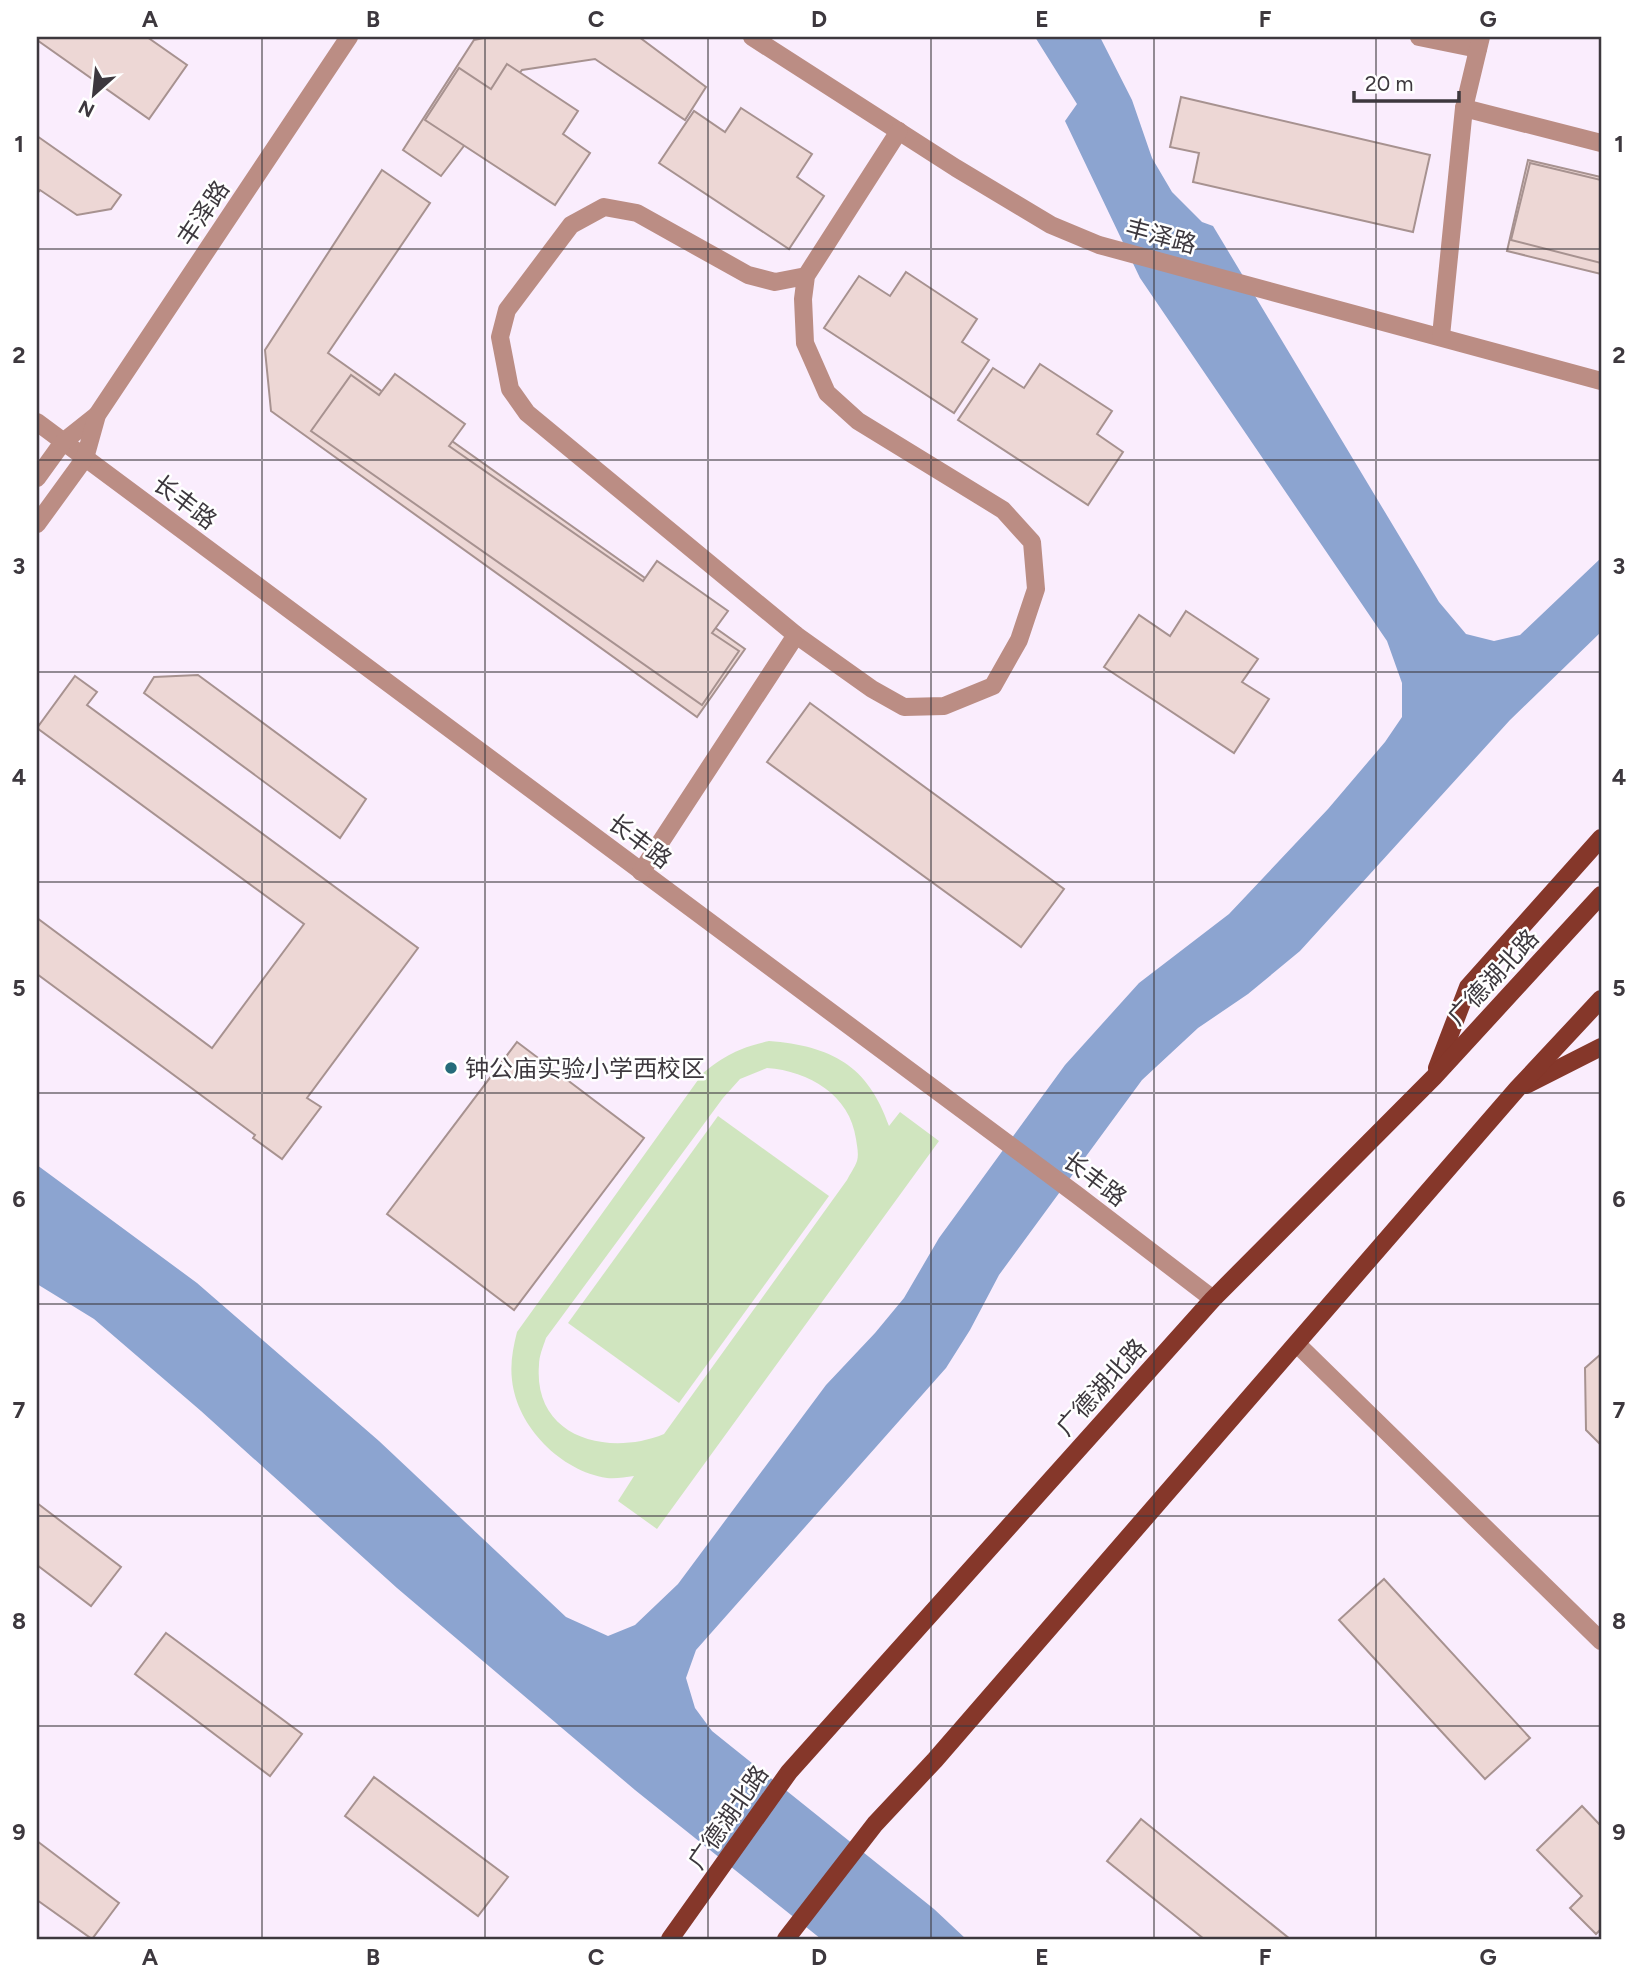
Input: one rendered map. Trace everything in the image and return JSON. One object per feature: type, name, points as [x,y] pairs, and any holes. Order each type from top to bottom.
[{"type":"main road","points":[[1434,1077],[1468,987],[1601,838]]},
{"type":"main road","name":"广德湖北路","points":[[670,1939],[789,1772],[1213,1299],[1434,1077],[1601,895]]},
{"type":"main road","points":[[787,1938],[875,1824],[953,1739],[1517,1090],[1601,999]]},
{"type":"main road","points":[[1517,1090],[1601,1047]]},
{"type":"street","name":"丰泽路","points":[[37,478],[63,442],[97,415],[349,37]]},
{"type":"street","name":"丰泽路","points":[[752,37],[1051,225],[1099,245],[1601,381]]},
{"type":"street","points":[[1419,37],[1480,43],[1464,108],[1441,336]]},
{"type":"street","points":[[1464,108],[1601,143]]},
{"type":"street","points":[[806,276],[775,282],[748,275],[637,213],[604,207],[571,225],[507,310],[500,337],[510,389],[527,413],[796,635],[872,689],[904,707],[944,706],[993,685],[1019,640],[1036,589],[1032,542],[1003,510],[858,421],[827,393],[805,343],[803,299],[806,276],[899,131]]},
{"type":"street","name":"丰泽路","points":[[37,524],[85,458],[97,415]]},
{"type":"street","name":"长丰路","points":[[37,422],[1213,1299]]},
{"type":"street","points":[[641,872],[796,635]]},
{"type":"street","points":[[1297,1345],[1601,1641]]},
{"type":"green space","points":[[769,1041],[829,1054],[858,1074],[870,1088],[889,1126],[900,1112],[939,1141],[657,1529],[618,1501],[634,1476],[607,1478],[590,1474],[558,1456],[532,1430],[522,1414],[512,1380],[514,1344],[517,1332],[703,1073],[734,1052]],"holes":[[[767,1068],[798,1074],[825,1088],[845,1110],[852,1123],[857,1147],[858,1158],[854,1168],[664,1434],[642,1441],[620,1443],[598,1442],[578,1436],[561,1425],[548,1410],[540,1390],[539,1362],[546,1338],[723,1098],[740,1079]]]},
{"type":"green space","points":[[718,1116],[829,1196],[679,1403],[568,1323]]},
{"type":"water","points":[[1035,37],[1100,37],[1132,100],[1152,158],[1172,192],[1202,222],[1213,226],[1439,602],[1466,634],[1494,641],[1520,635],[1601,558],[1601,632],[1510,720],[1300,951],[1248,994],[1198,1028],[1142,1080],[999,1275],[946,1368],[696,1650],[686,1678],[695,1708],[712,1731],[934,1909],[966,1939],[821,1939],[635,1790],[397,1588],[201,1411],[94,1319],[37,1284],[37,1165],[197,1283],[379,1441],[566,1617],[608,1636],[635,1625],[678,1584],[826,1385],[904,1298],[939,1238],[1065,1065],[1139,983],[1229,914],[1328,809],[1385,742],[1402,717],[1402,683],[1387,641],[1140,278],[1065,121],[1077,104]]},
{"type":"building","points":[[37,37],[147,37],[187,65],[149,119],[37,40]]},
{"type":"building","points":[[489,37],[639,37],[706,87],[685,120],[595,59],[522,70],[441,176],[403,150],[474,40]]},
{"type":"building","points":[[507,64],[578,111],[563,134],[590,153],[555,205],[425,120],[459,68],[491,89]]},
{"type":"building","points":[[1181,97],[1430,155],[1413,232],[1193,182],[1199,153],[1170,147]]},
{"type":"building","points":[[741,108],[812,154],[797,177],[824,196],[789,249],[659,163],[694,111],[725,132]]},
{"type":"building","points":[[37,136],[121,195],[111,209],[77,215],[40,190],[37,194]]},
{"type":"building","points":[[1528,160],[1601,177],[1601,274],[1507,251]]},
{"type":"building","points":[[1530,163],[1601,180],[1601,263],[1511,240]]},
{"type":"building","points":[[382,170],[430,203],[328,353],[745,649],[697,717],[271,411],[265,350]]},
{"type":"building","points":[[906,272],[977,319],[962,342],[989,360],[954,413],[824,328],[859,276],[890,296]]},
{"type":"building","points":[[1040,364],[1112,411],[1097,434],[1123,452],[1088,505],[958,420],[993,368],[1024,388]]},
{"type":"building","points":[[395,374],[465,424],[449,446],[643,581],[657,561],[728,611],[712,633],[739,651],[702,705],[311,431],[351,375],[379,395]]},
{"type":"building","points":[[1186,611],[1258,659],[1242,682],[1269,699],[1234,753],[1104,667],[1139,615],[1170,636]]},
{"type":"building","points":[[198,675],[366,799],[340,838],[144,693],[154,677]]},
{"type":"building","points":[[75,676],[97,692],[87,705],[418,948],[307,1098],[321,1107],[282,1159],[253,1138],[255,1135],[37,974],[37,918],[212,1048],[304,924],[37,728]]},
{"type":"building","points":[[810,703],[1064,889],[1021,947],[767,762]]},
{"type":"building","points":[[517,1042],[644,1138],[514,1310],[387,1214]]},
{"type":"building","points":[[1601,1354],[1601,1445],[1586,1430],[1585,1368]]},
{"type":"building","points":[[37,1503],[121,1567],[91,1606],[37,1565]]},
{"type":"building","points":[[1384,1579],[1530,1738],[1485,1779],[1339,1620]]},
{"type":"building","points":[[166,1633],[302,1734],[270,1776],[135,1674]]},
{"type":"building","points":[[374,1777],[508,1877],[478,1916],[345,1816]]},
{"type":"building","points":[[1582,1806],[1601,1826],[1601,1929],[1596,1934],[1570,1908],[1582,1896],[1537,1850]]},
{"type":"building","points":[[1141,1819],[1290,1939],[1204,1939],[1107,1861]]},
{"type":"building","points":[[37,1841],[119,1903],[92,1939],[37,1900]]},
{"type":"place","name":"钟公庙实验小学西校区","points":[[451,1068]]}]
